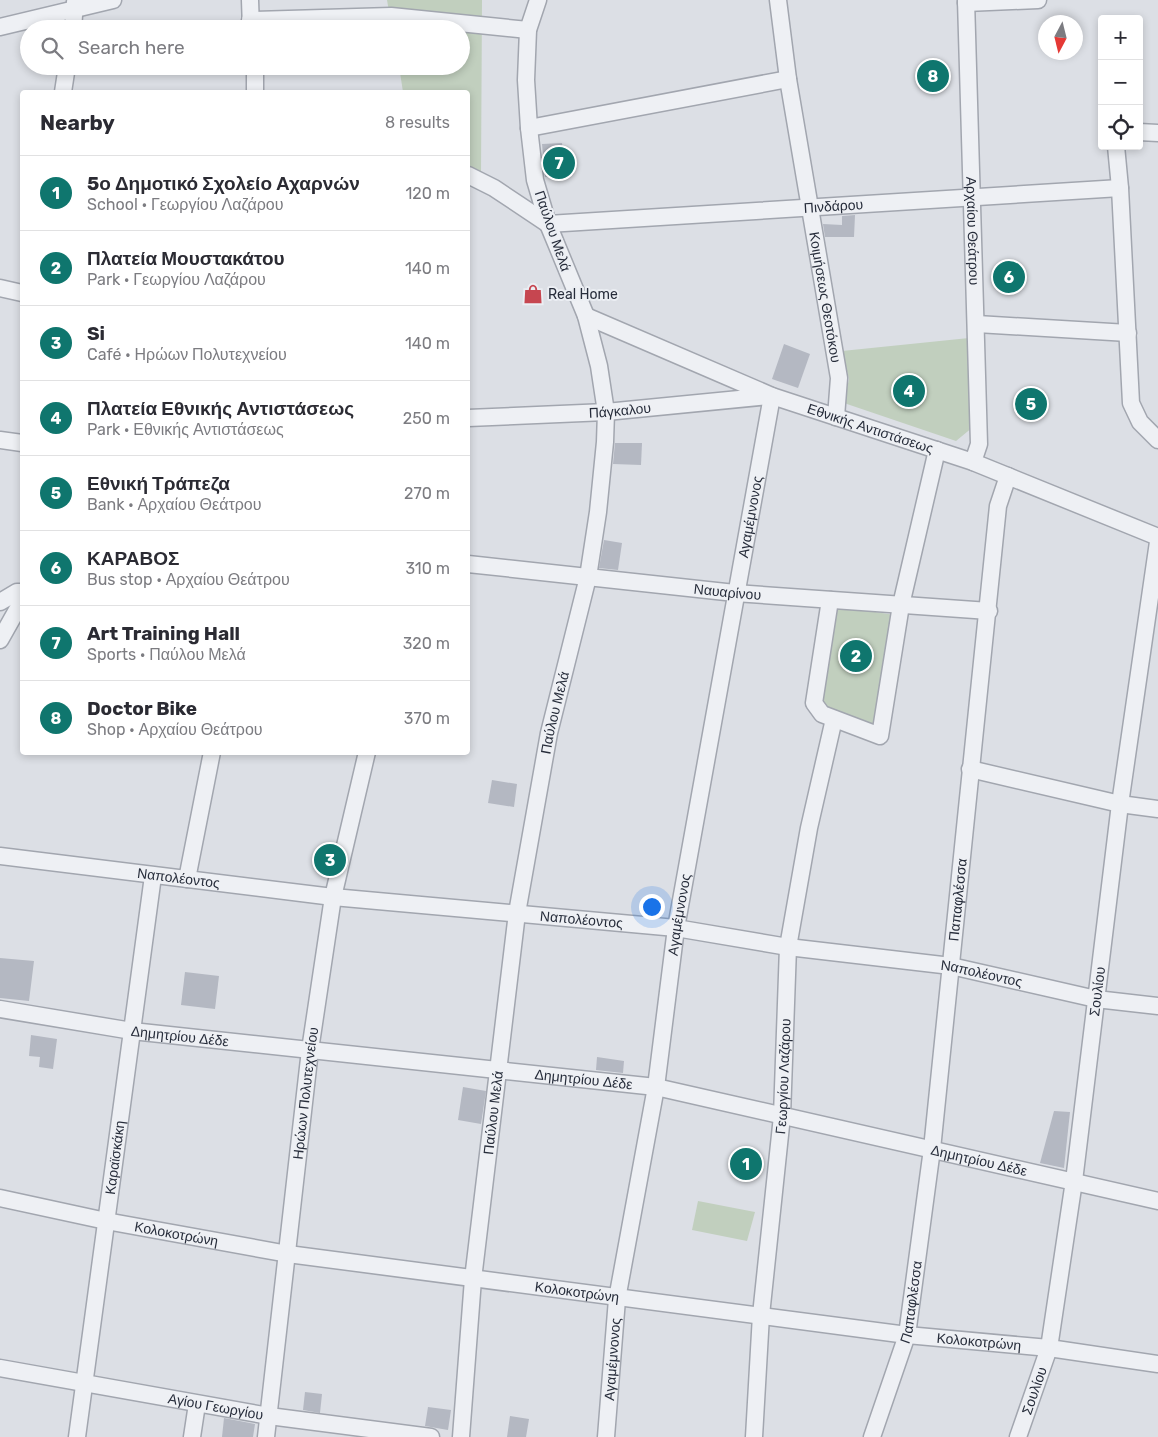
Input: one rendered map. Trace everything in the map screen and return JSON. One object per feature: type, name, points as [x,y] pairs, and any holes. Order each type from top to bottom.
[{"type":"street","points":[[21,20],[75,5],[113,0]]},
{"type":"street","points":[[250,0],[250,20]]},
{"type":"street","name":"Παύλου Μελά","points":[[461,1437],[473,1279],[500,1070],[517,913],[549,733],[588,578],[598,512],[606,412],[599,366],[586,316],[548,224],[536,180],[529,128],[526,80],[528,30],[538,0]]},
{"type":"street","name":"Κοιμήσεως Θεοτόκου","points":[[778,0],[788,79],[839,378],[836,417]]},
{"type":"street","points":[[966,2],[1038,0]]},
{"type":"street","name":"Αρχαίου Θεάτρου","points":[[966,2],[977,324],[979,444],[973,462]]},
{"type":"street","points":[[74,20],[75,5]]},
{"type":"street","points":[[321,20],[392,16],[431,20]]},
{"type":"street","points":[[0,26],[20,20]]},
{"type":"street","points":[[470,24],[528,30]]},
{"type":"street","points":[[63,90],[66,75]]},
{"type":"street","points":[[255,75],[255,90]]},
{"type":"street","points":[[529,128],[788,79]]},
{"type":"street","points":[[1143,132],[1158,133]]},
{"type":"street","points":[[1116,150],[1131,403],[1140,422],[1158,440]]},
{"type":"street","points":[[470,176],[494,188],[548,224]]},
{"type":"street","name":"Πινδάρου","points":[[548,224],[1120,188]]},
{"type":"street","points":[[0,288],[20,293]]},
{"type":"street","name":"Εθνικής Αντιστάσεως","points":[[586,316],[772,396],[973,462],[1158,537]]},
{"type":"street","points":[[977,324],[1128,333]]},
{"type":"street","name":"Πάγκαλου","points":[[470,418],[606,412],[772,396]]},
{"type":"street","name":"Αγαμέμνονος","points":[[606,1437],[617,1299],[656,1087],[676,928],[772,396]]},
{"type":"street","points":[[0,440],[20,443]]},
{"type":"street","points":[[830,600],[814,702],[822,714],[880,736],[901,605],[937,450]]},
{"type":"street","name":"Παπαφλέσσα","points":[[872,1437],[907,1335],[932,1149],[970,769],[989,611],[998,506],[1008,476]]},
{"type":"street","name":"Σουλίου","points":[[1018,1437],[1049,1348],[1074,1181],[1120,804],[1158,542]]},
{"type":"street","name":"Ναυαρίνου","points":[[470,564],[735,593],[989,611]]},
{"type":"street","points":[[0,602],[20,592]]},
{"type":"street","points":[[0,640],[16,624],[20,609]]},
{"type":"street","name":"Γεωργίου Λαζάρου","points":[[754,1437],[761,1315],[782,1116],[788,947],[810,828],[834,719]]},
{"type":"street","points":[[187,879],[211,755]]},
{"type":"street","name":"Ηρώων Πολυτεχνείου","points":[[266,1437],[310,1050],[333,897],[366,755]]},
{"type":"street","points":[[970,769],[1120,804],[1158,809]]},
{"type":"street","name":"Ναπολέοντος","points":[[0,856],[333,897],[676,928],[788,947],[951,966],[1096,998],[1158,1006]]},
{"type":"street","name":"Καραϊσκάκη","points":[[78,1437],[153,876]]},
{"type":"street","name":"Δημητρίου Δέδε","points":[[0,1009],[132,1031],[656,1087],[1158,1201]]},
{"type":"street","name":"Κολοκοτρώνη","points":[[0,1198],[106,1221],[288,1254],[617,1299],[761,1315],[907,1335],[1049,1348],[1158,1364]]},
{"type":"street","name":"Αγίου Γεωργίου","points":[[0,1368],[269,1416],[431,1437]]},
{"type":"street","points":[[192,1437],[197,1404]]},
{"type":"green space","points":[[387,0],[482,0],[481,176],[470,173],[470,90],[403,90],[400,75],[470,75],[470,20],[390,20]]},
{"type":"green space","points":[[969,338],[973,427],[956,441],[844,403],[849,379],[842,351]]},
{"type":"green space","points":[[835,606],[895,615],[875,728],[828,709],[817,697]]},
{"type":"green space","points":[[698,1201],[755,1212],[747,1241],[692,1230]]},
{"type":"building","points":[[562,143],[563,152],[572,151],[574,174],[545,177],[542,144]]},
{"type":"building","points":[[855,215],[854,237],[825,237],[823,224],[842,225],[842,216]]},
{"type":"building","points":[[784,344],[810,354],[798,388],[772,379]]},
{"type":"building","points":[[615,443],[642,443],[641,465],[613,464]]},
{"type":"building","points":[[604,540],[622,543],[618,570],[599,568]]},
{"type":"building","points":[[492,780],[517,784],[514,807],[488,803]]},
{"type":"building","points":[[0,958],[34,961],[29,1001],[0,998]]},
{"type":"building","points":[[185,972],[219,976],[215,1009],[181,1005]]},
{"type":"building","points":[[31,1035],[57,1039],[53,1069],[39,1067],[40,1057],[29,1056]]},
{"type":"building","points":[[597,1057],[624,1061],[623,1073],[596,1070]]},
{"type":"building","points":[[463,1087],[486,1091],[481,1124],[458,1120]]},
{"type":"building","points":[[1054,1111],[1070,1112],[1064,1168],[1040,1163]]},
{"type":"building","points":[[305,1392],[322,1394],[320,1413],[303,1410]]},
{"type":"building","points":[[428,1407],[451,1410],[448,1430],[425,1426]]},
{"type":"building","points":[[510,1416],[529,1419],[526,1437],[507,1437]]},
{"type":"building","points":[[224,1418],[255,1424],[253,1437],[222,1437]]},
{"type":"place","name":"Doctor Bike","points":[[933,76]]},
{"type":"place","name":"Art Training Hall","points":[[559,163]]},
{"type":"place","name":"ΚΑΡΑΒΟΣ","points":[[1009,277]]},
{"type":"place","name":"Real Home","points":[[533,294]]},
{"type":"place","name":"Πλατεία Εθνικής Αντιστάσεως","points":[[909,391]]},
{"type":"place","name":"Εθνική Τράπεζα","points":[[1031,404]]},
{"type":"place","name":"Πλατεία Μουστακάτου","points":[[856,656]]},
{"type":"place","name":"Si","points":[[330,860]]},
{"type":"place","name":"5ο Δημοτικό Σχολείο Αχαρνών","points":[[746,1164]]}]
